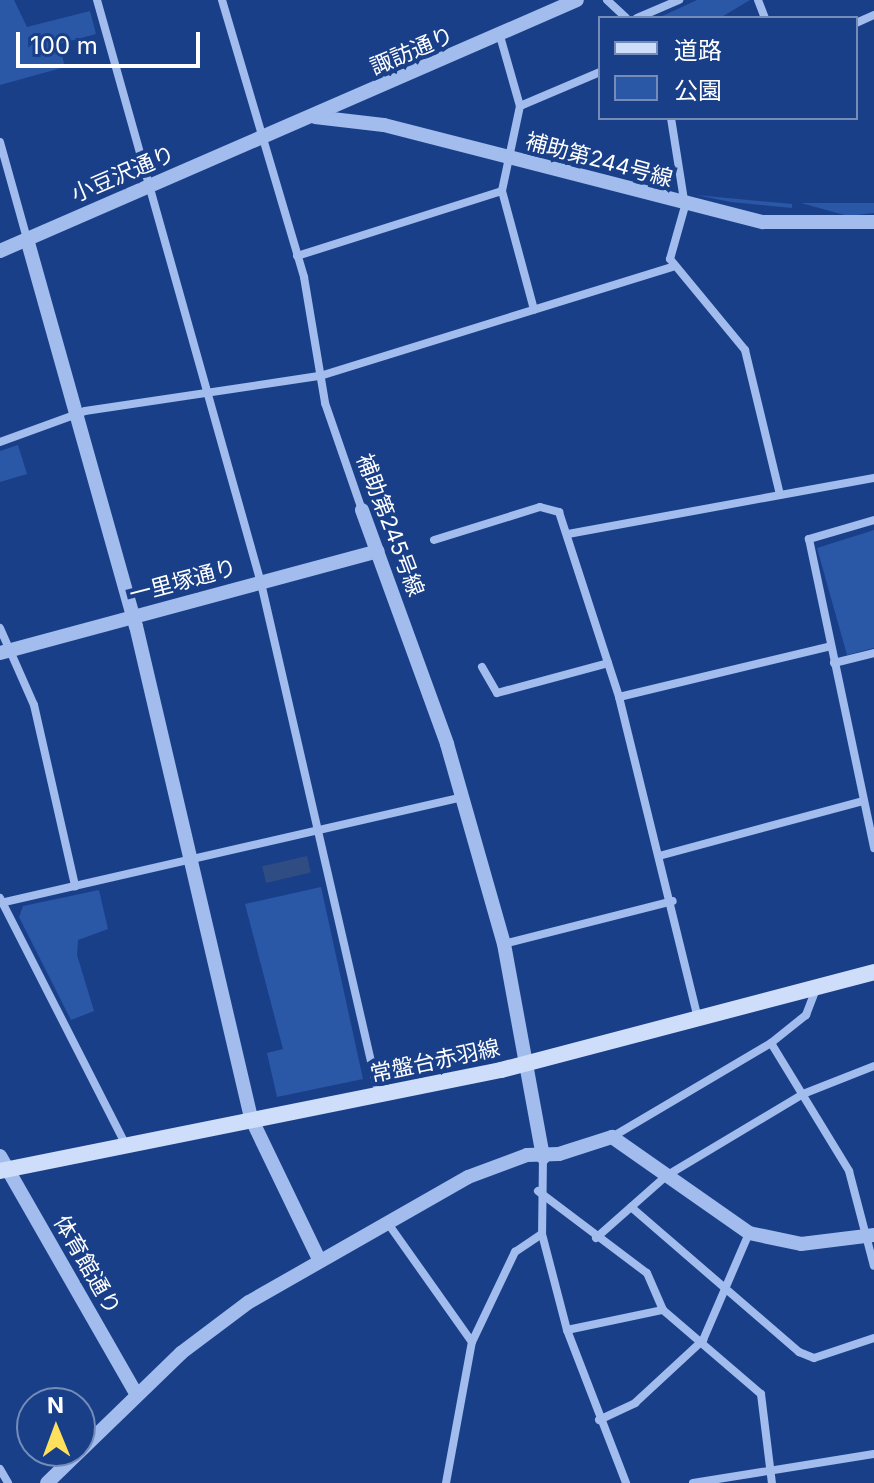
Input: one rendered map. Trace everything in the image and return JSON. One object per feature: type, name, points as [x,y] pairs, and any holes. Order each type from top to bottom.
[{"type":"main road","name":"常盤台赤羽線","points":[[2,1165],[379,1097],[525,1063],[697,1014],[874,972]]},
{"type":"street","points":[[97,0],[261,583],[379,1097]]},
{"type":"street","name":"補助第245号線","points":[[222,0],[297,256],[320,376],[362,510],[447,744],[458,798],[504,944],[543,1157]]},
{"type":"street","points":[[607,0],[624,16]]},
{"type":"street","points":[[642,16],[679,0]]},
{"type":"street","name":"諏訪通り","points":[[263,138],[500,36],[571,2]]},
{"type":"street","points":[[500,36],[520,106],[502,191],[534,310]]},
{"type":"street","points":[[520,106],[598,73]]},
{"type":"street","name":"補助第244号線","points":[[315,117],[384,125],[685,206],[763,222],[874,222]]},
{"type":"street","points":[[671,120],[685,206],[673,267]]},
{"type":"street","name":"小豆沢通り","points":[[0,251],[263,138]]},
{"type":"street","points":[[1,139],[134,617],[251,1118],[319,1259]]},
{"type":"street","points":[[297,256],[502,191]]},
{"type":"street","points":[[0,442],[76,413],[320,376],[673,267]]},
{"type":"street","points":[[673,267],[745,350],[780,495]]},
{"type":"street","points":[[568,534],[874,478]]},
{"type":"street","points":[[434,540],[540,507],[559,512],[619,697],[673,901],[697,1014]]},
{"type":"street","points":[[874,520],[809,539],[874,848]]},
{"type":"street","name":"一里塚通り","points":[[5,651],[377,551]]},
{"type":"street","points":[[0,628],[5,651],[34,705],[75,886]]},
{"type":"street","points":[[619,697],[831,646]]},
{"type":"street","points":[[834,663],[874,653]]},
{"type":"street","points":[[482,667],[497,693],[608,663]]},
{"type":"street","points":[[125,1143],[1,901],[458,798]]},
{"type":"street","points":[[659,856],[863,801]]},
{"type":"street","points":[[504,944],[673,901]]},
{"type":"street","points":[[47,1483],[137,1395],[213,1327],[319,1259],[468,1177],[612,1137],[771,1043],[806,1015],[817,986]]},
{"type":"street","points":[[771,1043],[849,1171],[869,1236],[874,1266]]},
{"type":"street","points":[[596,1238],[666,1176],[803,1094],[874,1066]]},
{"type":"street","points":[[612,1137],[749,1233],[801,1244],[869,1236]]},
{"type":"street","points":[[543,1157],[538,1191],[542,1234],[567,1330],[599,1420],[626,1483]]},
{"type":"street","name":"体育館通り","points":[[2,1165],[137,1395]]},
{"type":"street","points":[[538,1191],[596,1238],[647,1273],[663,1310],[703,1340],[761,1394],[772,1483]]},
{"type":"street","points":[[631,1207],[725,1288],[814,1358],[874,1338]]},
{"type":"street","points":[[387,1221],[472,1342]]},
{"type":"street","points":[[599,1420],[635,1403],[703,1340],[749,1233]]},
{"type":"street","points":[[446,1483],[472,1342],[515,1252],[542,1234]]},
{"type":"street","points":[[567,1330],[663,1310]]},
{"type":"street","points":[[693,1483],[874,1454]]},
{"type":"street","points":[[0,1469],[8,1483]]},
{"type":"green space","points":[[0,0],[14,0],[27,27],[90,11],[96,34],[59,44],[65,67],[0,85]]},
{"type":"green space","points":[[697,0],[750,0],[723,16],[662,16]]},
{"type":"green space","points":[[696,195],[792,204],[792,208],[731,202]]},
{"type":"green space","points":[[801,203],[874,203],[874,213],[848,216]]},
{"type":"green space","points":[[18,445],[27,474],[0,482],[0,451]]},
{"type":"green space","points":[[874,530],[874,648],[847,655],[817,548]]},
{"type":"green space","points":[[321,887],[363,1079],[277,1097],[267,1053],[283,1049],[245,904]]},
{"type":"green space","points":[[99,890],[108,929],[78,940],[77,955],[94,1011],[71,1020],[19,917],[23,906]]},
{"type":"shaded area","points":[[307,856],[311,873],[266,883],[262,866]]}]
